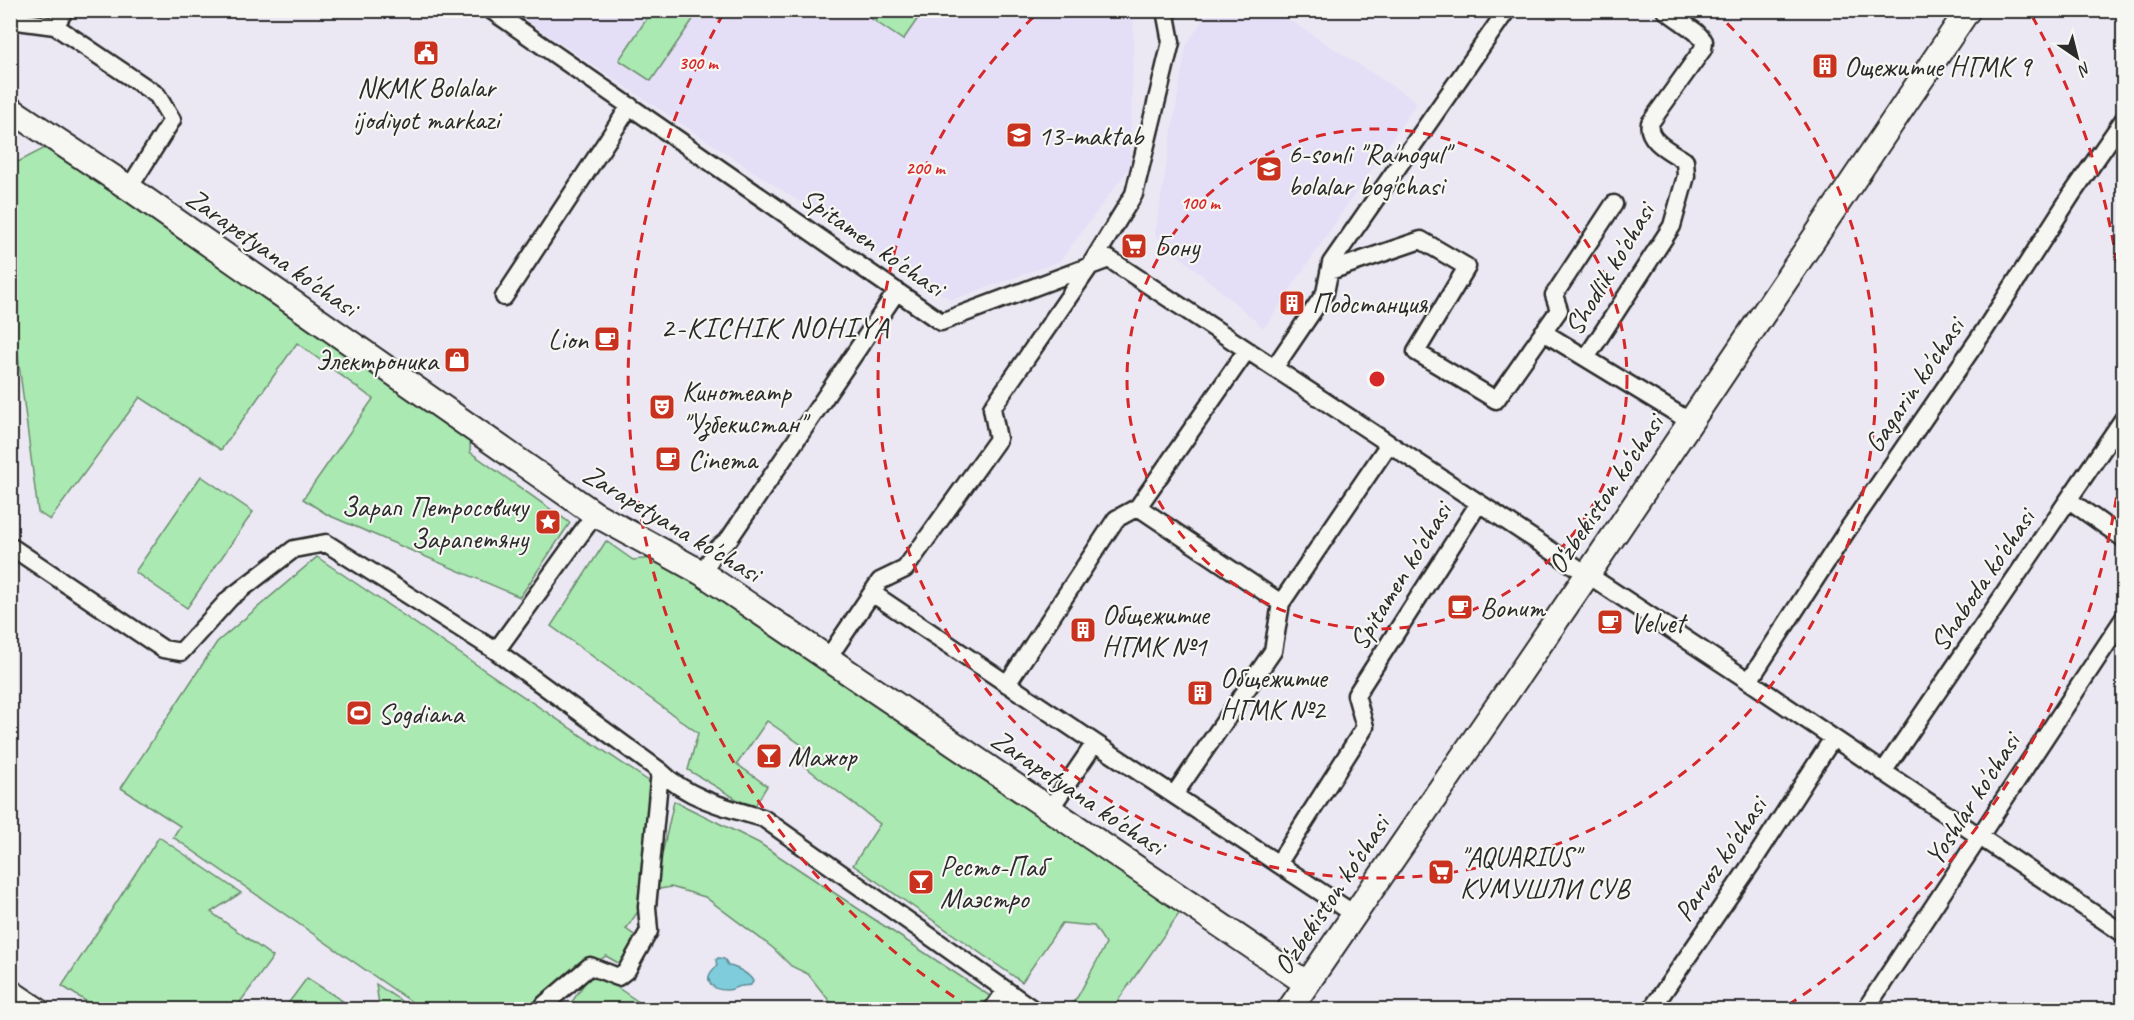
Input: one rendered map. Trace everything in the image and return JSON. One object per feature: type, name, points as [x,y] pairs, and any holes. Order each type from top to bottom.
[{"type":"street","points":[[55,26],[65,10]]},
{"type":"street","name":"Spitamen ko'chasi","points":[[491,10],[941,322],[1109,259],[1749,681],[2124,934]]},
{"type":"street","points":[[828,658],[880,581],[905,569],[998,439],[992,408],[1090,266],[1134,194],[1171,42],[1165,10]]},
{"type":"street","points":[[1274,368],[1324,293],[1331,263],[1507,10]]},
{"type":"street","name":"Shodlik ko'chasi","points":[[1586,358],[1672,226],[1686,176],[1685,161],[1652,138],[1648,130],[1650,123],[1703,49],[1704,41],[1696,32],[1665,10]]},
{"type":"street","name":"O‘zbekiston ko‘chasi","points":[[1289,1010],[1588,574],[1968,10]]},
{"type":"street","points":[[10,20],[55,26],[157,95],[172,120],[129,188]]},
{"type":"street","points":[[504,297],[630,106]]},
{"type":"street","name":"Zarapetyana ko'chasi","points":[[10,109],[129,188],[595,514],[702,573],[1306,983]]},
{"type":"street","name":"Gagarin ko'chasi","points":[[1749,681],[1846,532],[1984,331],[2072,194],[2124,119]]},
{"type":"street","points":[[1330,271],[1421,240],[1467,267],[1416,352],[1496,400],[1558,310],[1554,295],[1614,204]]},
{"type":"street","points":[[702,573],[717,549],[729,539],[897,291]]},
{"type":"street","points":[[1543,332],[1691,422]]},
{"type":"street","points":[[1007,684],[1116,519],[1138,507],[1247,350]]},
{"type":"street","name":"Shaboda ko'chasi","points":[[1884,772],[2124,418]]},
{"type":"street","points":[[1174,795],[1273,651],[1281,603],[1389,444]]},
{"type":"street","points":[[2069,500],[2124,539]]},
{"type":"street","name":"Spitamen ko'chasi","points":[[1278,864],[1365,727],[1356,695],[1479,503]]},
{"type":"street","points":[[1138,507],[1281,603]]},
{"type":"street","points":[[496,651],[595,514]]},
{"type":"street","points":[[10,546],[163,649],[181,652],[230,598],[294,549],[326,543],[496,651],[660,771],[671,783],[716,804],[764,818],[1034,1010]]},
{"type":"street","points":[[872,593],[1354,914]]},
{"type":"street","name":"Yoshlar ko'chasi","points":[[1865,1010],[2124,618]]},
{"type":"street","name":"Parvoz ko'chasi","points":[[1651,1010],[1752,863],[1833,738]]},
{"type":"street","points":[[1050,809],[1095,743]]},
{"type":"street","points":[[541,1010],[590,966],[618,977],[627,970],[649,931],[647,907],[660,771]]},
{"type":"street","points":[[992,1010],[1006,990]]},
{"type":"street","points":[[10,992],[37,1010]]},
{"type":"shaded area","name":"6-sonli \"Ra'nogul\" bolalar bog'chasi","points":[[1209,10],[1275,11],[1417,102],[1264,328],[1155,235],[1186,46]]},
{"type":"shaded area","points":[[512,11],[1129,11],[1134,14],[1130,167],[1060,261],[951,300]]},
{"type":"green space","points":[[652,11],[689,11],[696,15],[651,81],[619,60]]},
{"type":"green space","points":[[860,11],[923,11],[903,40]]},
{"type":"green space","points":[[49,146],[471,429],[470,452],[570,523],[520,597],[328,515],[303,499],[373,399],[297,343],[221,450],[140,397],[50,520],[38,512],[11,302],[10,166]]},
{"type":"green space","points":[[201,476],[253,512],[187,608],[135,572]]},
{"type":"green space","points":[[606,541],[633,560],[663,557],[1181,911],[1112,1009],[1068,1009],[1078,996],[1106,944],[1094,926],[1062,923],[1022,982],[853,865],[880,824],[803,765],[809,750],[767,721],[737,764],[767,786],[753,809],[688,770],[698,733],[551,626]]},
{"type":"green space","name":"Sogdiana","points":[[317,557],[653,784],[639,910],[626,929],[637,937],[620,964],[606,956],[530,1009],[422,1009],[173,837],[180,826],[121,788],[217,642]]},
{"type":"green space","points":[[674,801],[759,843],[990,996],[980,1009],[839,1009],[831,1003],[808,974],[791,966],[773,948],[705,897],[671,887],[654,890]]},
{"type":"green space","points":[[159,837],[241,893],[211,912],[273,957],[235,1009],[98,1009],[62,986]]},
{"type":"green space","points":[[593,971],[649,1009],[574,1010],[569,1006]]},
{"type":"green space","points":[[307,978],[355,1009],[284,1009]]},
{"type":"green space","points":[[376,984],[413,1009],[374,1009],[379,1005]]},
{"type":"water","points":[[718,958],[724,959],[728,966],[739,969],[749,976],[753,981],[751,985],[727,990],[712,986],[709,979],[712,970],[717,966]]},
{"type":"place","name":"NKMK Bolalar ijodiyot markazi","points":[[426,53]]},
{"type":"place","name":"Ощежитие НГМК 9","points":[[1825,66]]},
{"type":"place","name":"13-maktab","points":[[1019,135]]},
{"type":"place","name":"6-sonli \"Ra'nogul\" bolalar bog'chasi","points":[[1269,169]]},
{"type":"place","name":"Бону","points":[[1134,246]]},
{"type":"place","name":"Подстанция","points":[[1292,303]]},
{"type":"place","name":"Lion","points":[[607,339]]},
{"type":"place","name":"Электроника","points":[[457,360]]},
{"type":"place","name":"Кинотеатр \"Узбекистан\"","points":[[662,407]]},
{"type":"place","name":"Cinema","points":[[668,459]]},
{"type":"place","name":"Зарап Петросовичу Зарапетяну","points":[[548,522]]},
{"type":"place","name":"Bonum","points":[[1460,607]]},
{"type":"place","name":"Velvet","points":[[1610,622]]},
{"type":"place","name":"Общежитие НГМК №1","points":[[1083,630]]},
{"type":"place","name":"Общежитие НГМК №2","points":[[1200,693]]},
{"type":"place","name":"Sogdiana","points":[[359,713]]},
{"type":"place","name":"Мажор","points":[[769,756]]},
{"type":"place","name":"\"AQUARIUS\" КУМУШЛИ СУВ","points":[[1441,872]]},
{"type":"place","name":"Ресто-Паб Маэстро","points":[[921,882]]},
{"type":"district","name":"2-KICHIK NOHIYA","points":[[775,327]]}]
